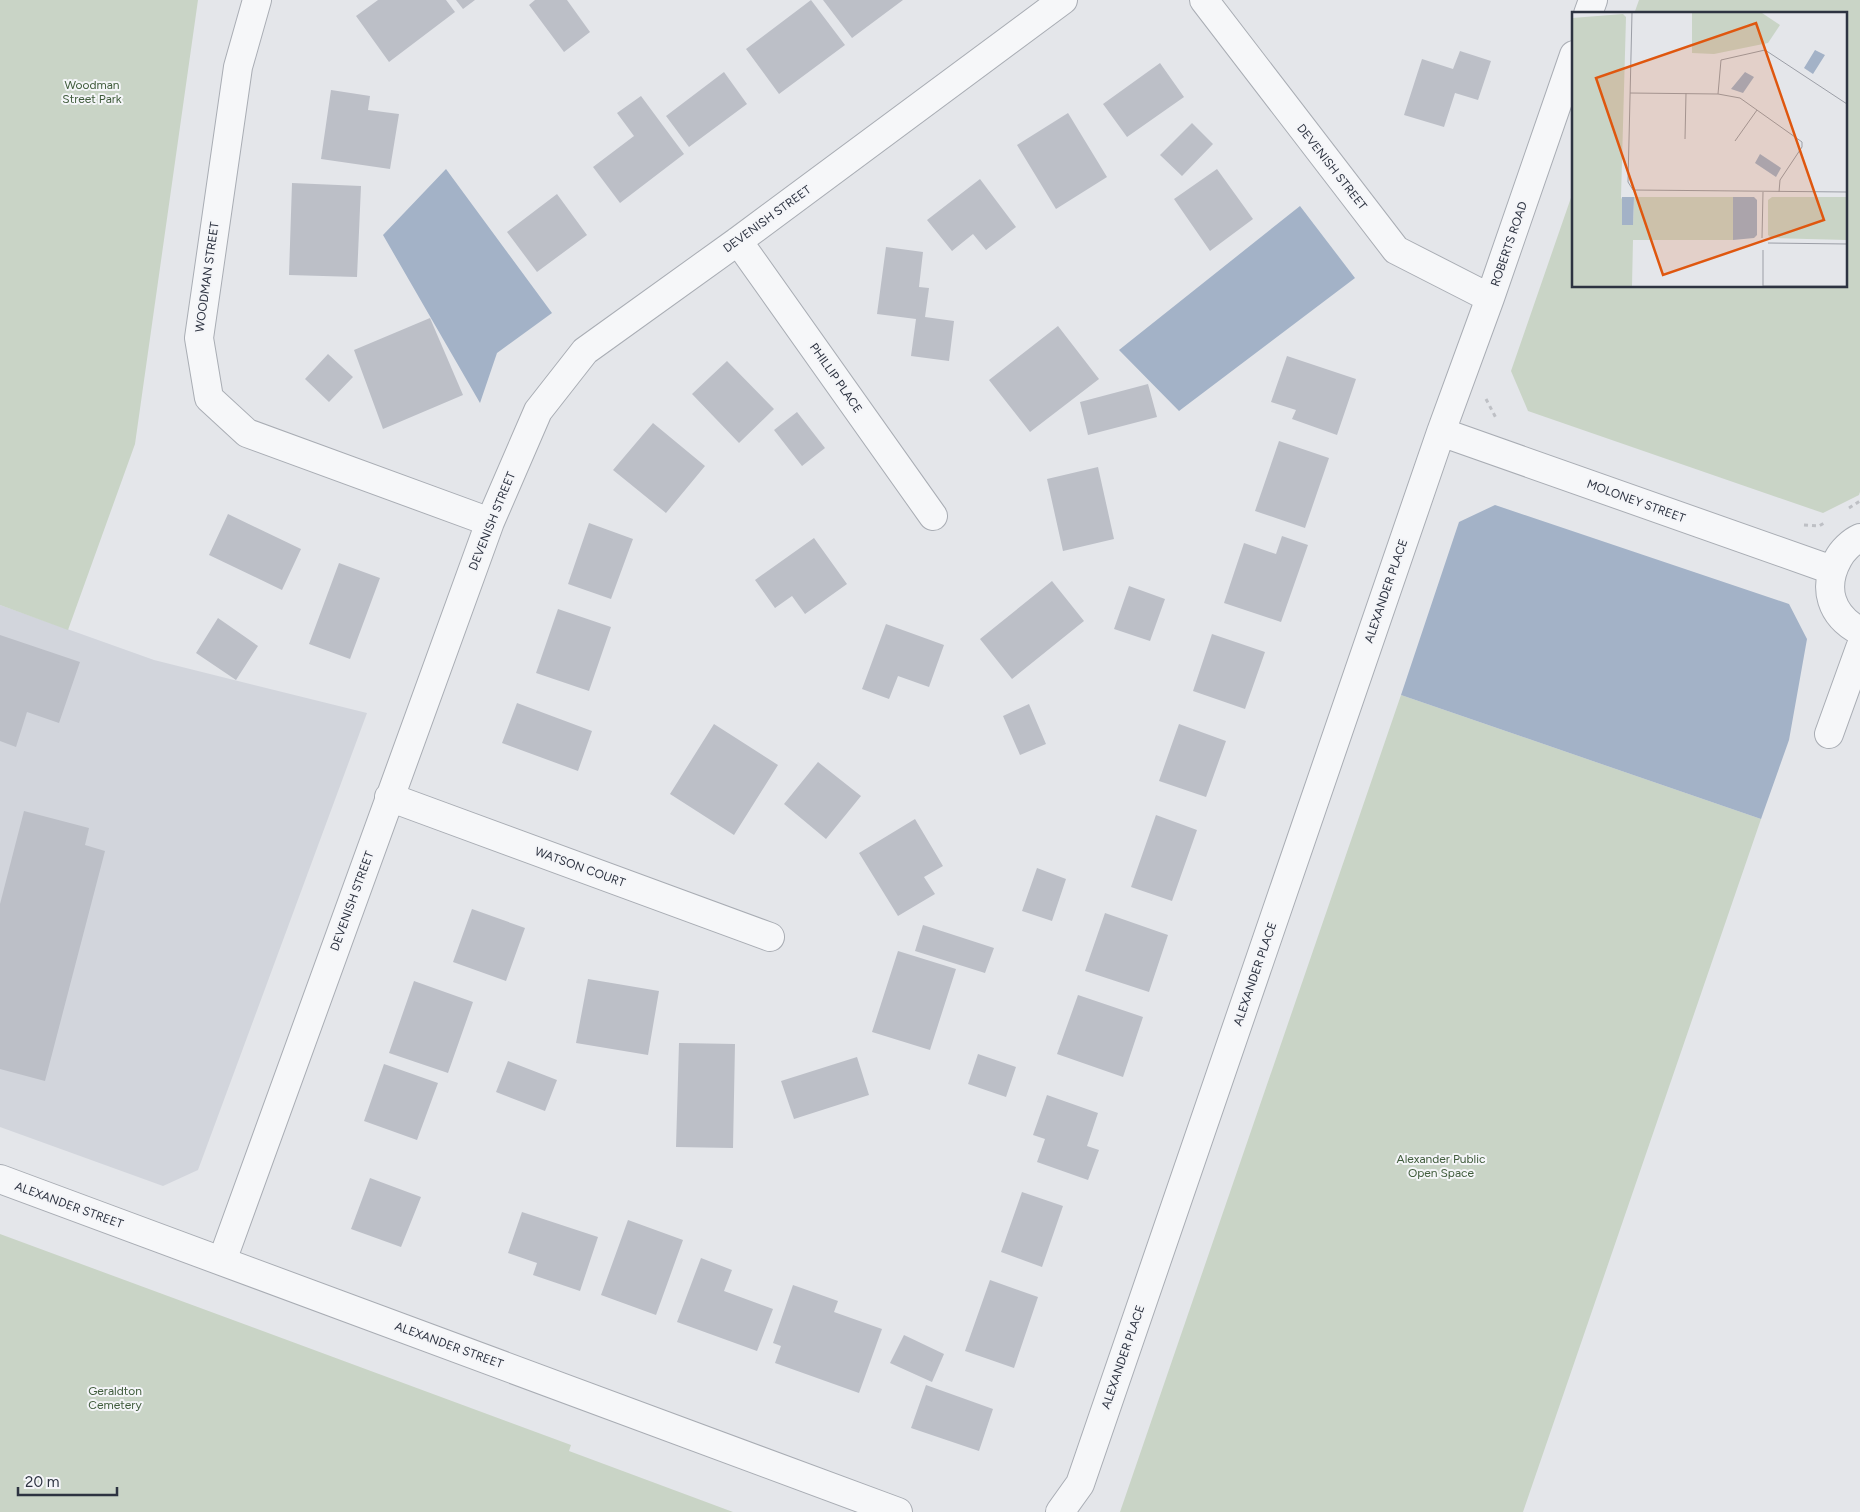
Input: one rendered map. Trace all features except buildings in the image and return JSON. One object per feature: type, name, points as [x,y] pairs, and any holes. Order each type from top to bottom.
[{"type":"street","name":"WOODMAN STREET","points":[[257,0],[238,67],[199,338],[209,398],[247,433],[490,522]]},
{"type":"street","name":"DEVENISH STREET","points":[[222,1261],[490,522],[538,411],[585,351],[738,241],[1063,0]]},
{"type":"street","name":"DEVENISH STREET","points":[[1204,0],[1396,250],[1490,298]]},
{"type":"street","points":[[1589,12],[1593,0]]},
{"type":"street","name":"ROBERTS ROAD","points":[[1441,432],[1490,298],[1572,61]]},
{"type":"street","name":"PHILLIP PLACE","points":[[738,241],[933,516]]},
{"type":"street","name":"MOLONEY STREET","points":[[1441,432],[1832,570]]},
{"type":"street","name":"ALEXANDER PLACE","points":[[1060,1512],[1080,1484],[1441,432]]},
{"type":"street","points":[[1860,538],[1841,552],[1832,570],[1830,586],[1832,602],[1840,615],[1851,626],[1860,631]]},
{"type":"street","points":[[1830,734],[1860,648]]},
{"type":"street","name":"WATSON COURT","points":[[390,797],[770,937]]},
{"type":"street","name":"ALEXANDER STREET","points":[[0,1179],[898,1512]]},
{"type":"shaded area","points":[[0,605],[154,660],[367,713],[198,1170],[163,1186],[0,1127]]},
{"type":"green space","name":"Woodman Street Park","points":[[0,0],[198,0],[135,444],[68,630],[0,605]]},
{"type":"green space","points":[[1639,0],[1860,0],[1860,492],[1859,495],[1823,513],[1528,411],[1511,371],[1572,195],[1572,288],[1848,288],[1848,12],[1635,12]]},
{"type":"green space","name":"Alexander Public Open Space","points":[[1401,695],[1761,819],[1523,1512],[1120,1512]]},
{"type":"green space","name":"Geraldton Cemetery","points":[[0,1234],[571,1445],[569,1451],[733,1512],[0,1512]]},
{"type":"water","points":[[446,169],[552,313],[497,353],[480,403],[383,235]]},
{"type":"water","points":[[1300,206],[1355,278],[1179,411],[1119,350]]},
{"type":"water","points":[[1495,505],[1789,604],[1807,639],[1789,740],[1761,819],[1401,695],[1459,522]]}]
